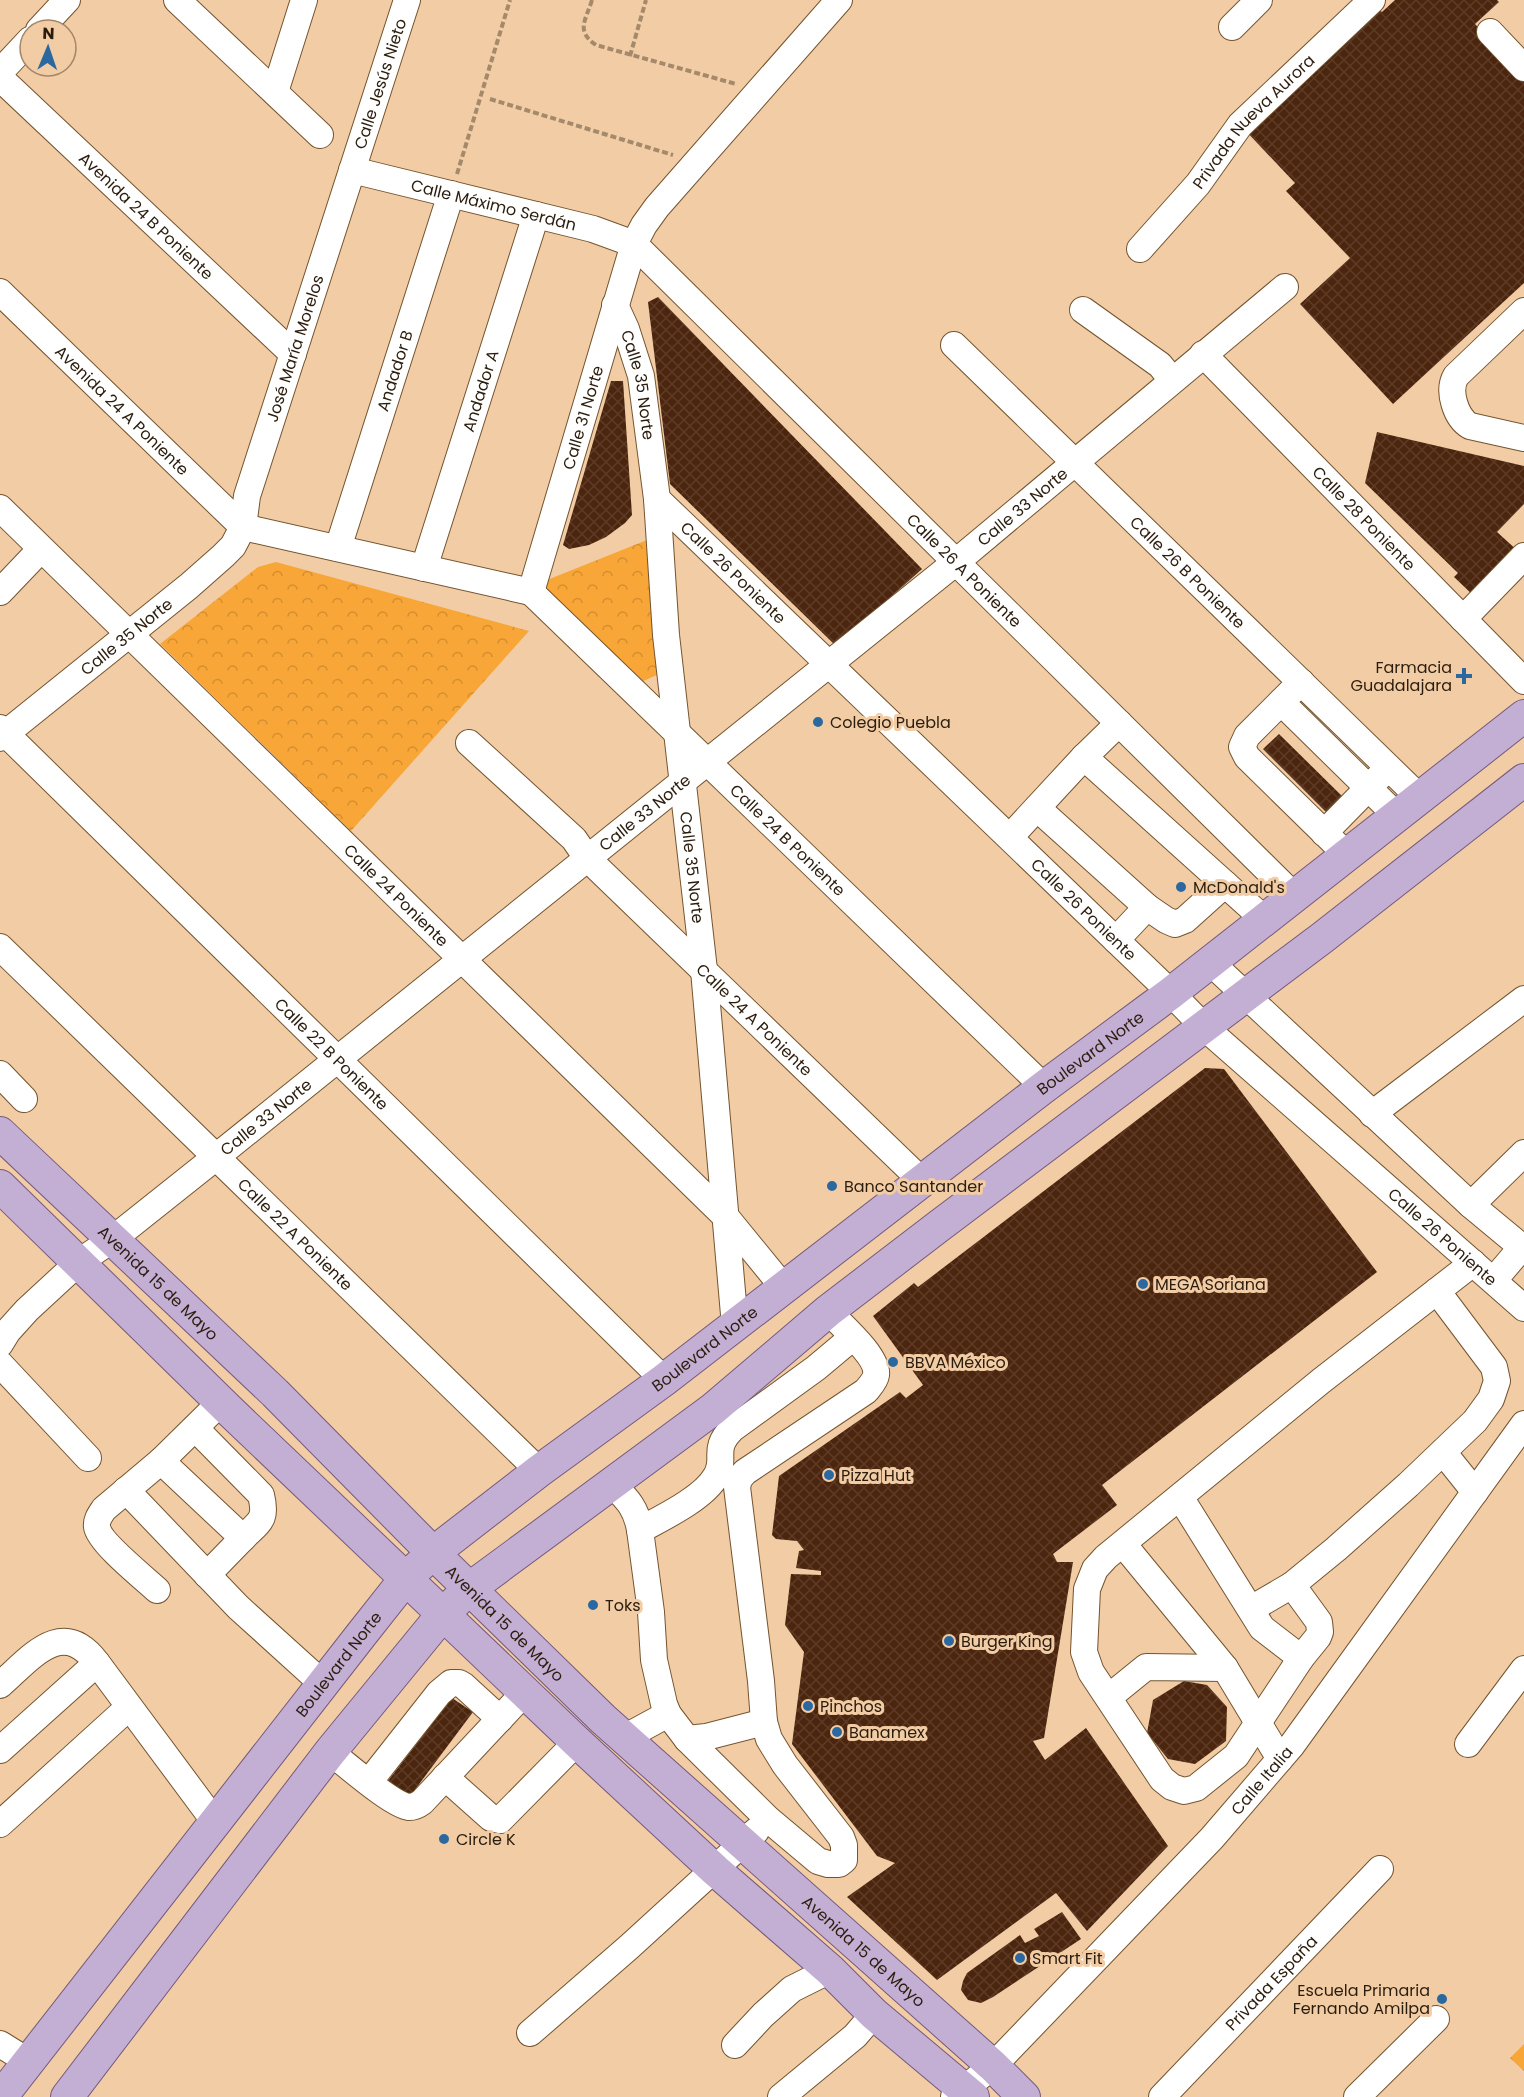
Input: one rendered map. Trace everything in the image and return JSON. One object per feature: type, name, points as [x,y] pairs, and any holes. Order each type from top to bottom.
[{"type":"main road","name":"Boulevard Norte","points":[[2,2097],[322,1683],[406,1578],[433,1553],[539,1471],[735,1326],[1044,1087],[1171,993],[1524,716]]},
{"type":"main road","points":[[67,2097],[330,1752],[443,1614],[469,1589],[713,1409],[828,1311],[1322,938],[1524,780]]},
{"type":"main road","name":"Avenida 15 de Mayo","points":[[0,1133],[275,1394],[469,1589],[624,1738],[993,2066],[1024,2097]]},
{"type":"main road","points":[[0,1186],[221,1402],[577,1742],[715,1870],[830,1970],[874,2014],[964,2094]]},
{"type":"street","points":[[50,18],[67,0]]},
{"type":"street","points":[[177,0],[320,135]]},
{"type":"street","name":"Calle Jesús Nieto","points":[[352,170],[407,0]]},
{"type":"street","points":[[634,244],[657,207],[761,91],[838,0]]},
{"type":"street","points":[[1232,27],[1259,0]]},
{"type":"street","name":"Privada Nueva Aurora","points":[[1140,249],[1198,184],[1240,125],[1372,0]]},
{"type":"street","points":[[275,92],[299,1]]},
{"type":"street","points":[[1490,32],[1524,68]]},
{"type":"street","points":[[0,72],[18,53]]},
{"type":"street","name":"Avenida 24 B Poniente","points":[[0,78],[293,354]]},
{"type":"street","name":"Calle Máximo Serdán","points":[[352,170],[593,229],[634,244]]},
{"type":"street","name":"José María Morelos","points":[[243,527],[247,496],[352,170]]},
{"type":"street","name":"Andador B","points":[[338,548],[451,194]]},
{"type":"street","name":"Andador A","points":[[424,567],[536,215]]},
{"type":"street","name":"Calle 31 Norte","points":[[531,592],[634,244]]},
{"type":"street","name":"Calle 26 A Poniente","points":[[634,244],[1295,897]]},
{"type":"street","name":"Calle 33 Norte","points":[[0,1344],[27,1310],[79,1262],[113,1239],[216,1157],[956,562],[1285,287]]},
{"type":"street","name":"Avenida 24 A Poniente","points":[[0,292],[243,527]]},
{"type":"street","name":"Calle 35 Norte","points":[[615,305],[626,329],[640,376],[657,499],[666,635],[704,970],[735,1326]]},
{"type":"street","points":[[1083,310],[1160,365],[1172,380]]},
{"type":"street","points":[[1524,311],[1456,376],[1452,383],[1452,392],[1463,422],[1470,426],[1524,438]]},
{"type":"street","name":"Calle 26 B Poniente","points":[[954,345],[1389,767],[1409,807]]},
{"type":"street","name":"Calle 28 Poniente","points":[[1203,354],[1524,681]]},
{"type":"street","name":"Calle 26 Poniente","points":[[657,499],[1010,837],[1204,1028],[1524,1308]]},
{"type":"street","name":"Calle 24 Poniente","points":[[0,508],[726,1217],[784,1288]]},
{"type":"street","points":[[243,527],[531,592]]},
{"type":"street","name":"Calle 35 Norte","points":[[2,733],[129,635],[224,556],[233,546],[243,527]]},
{"type":"street","points":[[0,592],[41,549]]},
{"type":"street","points":[[1463,619],[1524,556]]},
{"type":"street","name":"Calle 24 B Poniente","points":[[531,592],[1044,1087]]},
{"type":"street","points":[[1301,682],[1246,736],[1242,747],[1247,757],[1347,855]]},
{"type":"street","points":[[1281,702],[1368,788],[1409,807]]},
{"type":"street","points":[[1010,837],[1084,757],[1119,723]]},
{"type":"street","name":"Calle 22 B Poniente","points":[[2,733],[664,1380]]},
{"type":"street","name":"Calle 24 A Poniente","points":[[469,743],[574,839],[587,858],[922,1181]]},
{"type":"street","points":[[1084,757],[1265,920]]},
{"type":"street","points":[[1324,833],[1389,767]]},
{"type":"street","points":[[1037,808],[1147,906],[1175,924],[1185,920],[1225,884]]},
{"type":"street","points":[[1116,940],[1147,906]]},
{"type":"street","name":"Calle 22 A Poniente","points":[[0,947],[539,1471]]},
{"type":"street","points":[[1209,961],[1471,1205],[1523,1248],[1494,1280]]},
{"type":"street","points":[[1372,1114],[1524,999]]},
{"type":"street","points":[[0,1074],[24,1099]]},
{"type":"street","points":[[1471,1205],[1524,1154]]},
{"type":"street","points":[[1292,1585],[1319,1622],[1318,1636],[1236,1756],[1196,1788],[1184,1791],[1172,1787],[1162,1779],[1091,1672],[1084,1652],[1087,1589],[1095,1569],[1106,1557],[1322,1381],[1473,1263]]},
{"type":"street","points":[[1251,1609],[1292,1585],[1373,1517],[1475,1420],[1491,1399],[1497,1382],[1494,1367],[1437,1291]]},
{"type":"street","points":[[640,1530],[693,1499],[727,1482],[739,1479],[745,1472],[866,1391],[876,1374],[875,1365],[828,1311]]},
{"type":"street","points":[[611,1483],[633,1506],[638,1518],[651,1612],[654,1660],[668,1714],[687,1739],[768,1819],[818,1861],[839,1864],[844,1860],[844,1845],[841,1837],[785,1765],[769,1739],[764,1722],[761,1681],[727,1482],[720,1466],[720,1444],[727,1433],[816,1368],[853,1337]]},
{"type":"street","points":[[0,1364],[88,1458]]},
{"type":"street","points":[[157,1590],[108,1545],[97,1527],[98,1518],[104,1509],[161,1461],[221,1402]]},
{"type":"street","name":"Calle Italia","points":[[964,2094],[1212,1838],[1280,1760],[1524,1424]]},
{"type":"street","points":[[195,1428],[261,1495],[265,1510],[260,1521],[207,1575]]},
{"type":"street","points":[[1443,1452],[1475,1492]]},
{"type":"street","points":[[161,1461],[243,1538]]},
{"type":"street","points":[[126,1490],[237,1607],[295,1656],[322,1683]]},
{"type":"street","points":[[1180,1497],[1262,1628],[1301,1658]]},
{"type":"street","points":[[1123,1544],[1225,1668],[1280,1760]]},
{"type":"street","points":[[0,1685],[44,1647],[56,1642],[80,1645],[88,1652],[215,1822]]},
{"type":"street","points":[[0,1750],[97,1664]]},
{"type":"street","points":[[1109,1697],[1146,1667],[1225,1668]]},
{"type":"street","points":[[1468,1744],[1524,1669]]},
{"type":"street","points":[[369,1782],[440,1693],[451,1683],[464,1686],[500,1719]]},
{"type":"street","points":[[330,1752],[391,1798],[407,1807],[413,1807],[423,1802],[525,1692]]},
{"type":"street","points":[[0,1824],[129,1707]]},
{"type":"street","points":[[624,1738],[668,1714]]},
{"type":"street","points":[[687,1739],[706,1737],[764,1722]]},
{"type":"street","points":[[445,1777],[491,1818],[500,1820],[577,1742]]},
{"type":"street","points":[[530,2032],[715,1870],[768,1819]]},
{"type":"street","name":"Privada España","points":[[1162,2097],[1380,1869]]},
{"type":"street","points":[[735,2045],[792,1989],[830,1970]]},
{"type":"street","points":[[781,2097],[855,2036],[874,2014]]},
{"type":"street","points":[[1358,2097],[1436,2019]]},
{"type":"street","points":[[0,2044],[29,2062]]},
{"type":"path","points":[[451,194],[510,0]]},
{"type":"path","points":[[592,0],[583,31],[585,37],[596,45],[761,91]]},
{"type":"path","points":[[630,56],[646,0]]},
{"type":"path","points":[[490,99],[697,163]]},
{"type":"green space","points":[[652,538],[659,674],[639,683],[547,597],[547,580]]},
{"type":"green space","points":[[276,562],[529,631],[351,831],[160,644],[258,567]]},
{"type":"green space","points":[[1524,2044],[1524,2071],[1510,2058]]},
{"type":"building","points":[[1395,0],[1497,0],[1499,2],[1475,24],[1524,76],[1524,283],[1393,404],[1300,304],[1350,258],[1286,191],[1295,183],[1244,129],[1374,6],[1382,12]]},
{"type":"building","points":[[658,297],[922,569],[836,646],[670,484],[648,302]]},
{"type":"building","points":[[611,381],[623,381],[632,515],[606,537],[589,545],[569,549],[563,545]]},
{"type":"building","points":[[1377,432],[1524,466],[1524,504],[1497,532],[1519,552],[1475,597],[1454,577],[1458,573],[1365,483]]},
{"type":"building","points":[[1279,734],[1345,799],[1329,815],[1263,749]]},
{"type":"building","points":[[1205,1068],[1224,1069],[1377,1272],[1102,1485],[1117,1505],[1053,1554],[1057,1562],[1073,1562],[1044,1738],[1033,1741],[1045,1760],[1086,1728],[1168,1846],[1087,1931],[1056,1893],[937,1980],[847,1897],[895,1863],[877,1856],[792,1744],[804,1652],[785,1625],[791,1574],[821,1575],[821,1571],[796,1568],[799,1551],[804,1550],[797,1541],[776,1539],[772,1535],[779,1476],[900,1392],[906,1398],[923,1385],[873,1316],[914,1283],[918,1287]]},
{"type":"building","points":[[1184,1681],[1207,1685],[1227,1707],[1226,1741],[1195,1764],[1168,1759],[1147,1733],[1153,1700]]},
{"type":"building","points":[[452,1698],[473,1712],[405,1803],[384,1786]]},
{"type":"building","name":"Smart Fit","points":[[1062,1912],[1081,1939],[993,1997],[981,2003],[968,2000],[961,1990],[967,1973],[1020,1935],[1025,1943],[1039,1936],[1034,1929]]},
{"type":"place","name":"Farmacia Guadalajara","points":[[1464,676]]},
{"type":"place","name":"Colegio Puebla","points":[[818,722]]},
{"type":"place","name":"McDonald's","points":[[1181,887]]},
{"type":"place","name":"Banco Santander","points":[[832,1186]]},
{"type":"place","name":"MEGA Soriana","points":[[1143,1284]]},
{"type":"place","name":"BBVA México","points":[[893,1362]]},
{"type":"place","name":"Pizza Hut","points":[[829,1475]]},
{"type":"place","name":"Toks","points":[[593,1605]]},
{"type":"place","name":"Burger King","points":[[949,1641]]},
{"type":"place","name":"Pinchos","points":[[808,1706]]},
{"type":"place","name":"Banamex","points":[[837,1732]]},
{"type":"place","name":"Circle K","points":[[444,1839]]},
{"type":"place","name":"Smart Fit","points":[[1020,1958]]},
{"type":"place","name":"Escuela Primaria Fernando Amilpa","points":[[1442,1999]]}]
